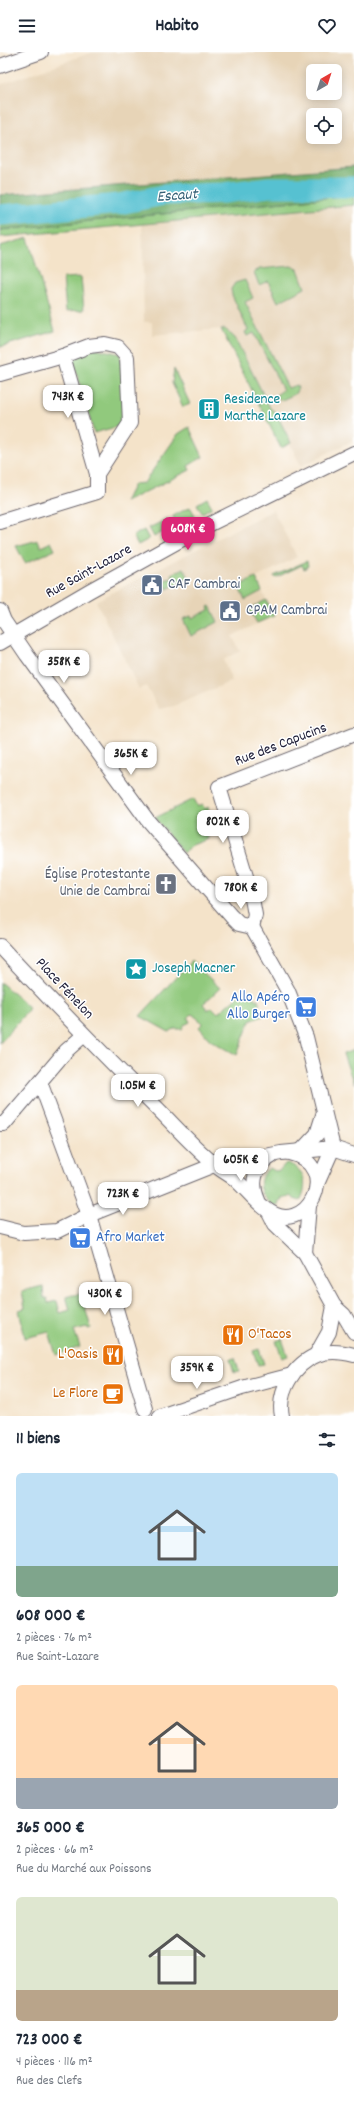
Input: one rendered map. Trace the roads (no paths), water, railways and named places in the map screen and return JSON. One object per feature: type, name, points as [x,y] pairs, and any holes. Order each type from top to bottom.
[{"type":"street","points":[[0,66],[41,52]]},
{"type":"street","points":[[0,374],[63,356],[89,346],[105,344],[118,348],[127,357],[130,423],[97,474]]},
{"type":"street","points":[[0,522],[97,492],[97,474],[63,356]]},
{"type":"street","name":"Rue Saint-Lazare","points":[[0,644],[88,591],[204,527],[354,453]]},
{"type":"street","points":[[0,611],[14,636],[148,821],[231,916],[239,924],[252,927],[288,991],[306,1037],[333,1148],[317,1184],[315,1196],[310,1206],[305,1253]]},
{"type":"street","name":"Rue des Capucins","points":[[252,927],[255,915],[251,893],[219,787],[354,734]]},
{"type":"street","name":"Place Fénelon","points":[[0,946],[84,1035],[66,1051],[4,1124],[0,1124]]},
{"type":"street","points":[[84,1035],[210,1165],[235,1179],[269,1212],[275,1224],[305,1253],[334,1306],[344,1315],[354,1332]]},
{"type":"street","points":[[40,1082],[89,1215],[141,1413],[152,1409],[159,1416],[242,1388],[292,1375]]},
{"type":"street","points":[[295,1152],[317,1134],[324,1111]]},
{"type":"street","points":[[0,1227],[24,1233],[57,1231],[89,1215],[210,1165],[273,1155],[333,1148],[354,1156]]},
{"type":"street","points":[[295,1152],[307,1162],[316,1175],[317,1184]]},
{"type":"street","points":[[258,1200],[254,1186],[256,1173],[263,1162],[273,1155]]},
{"type":"street","points":[[269,1212],[287,1217],[299,1213],[310,1206]]},
{"type":"street","points":[[282,1416],[281,1401],[285,1388],[292,1375],[316,1355],[329,1332],[334,1306]]},
{"type":"street","points":[[316,1355],[339,1352],[354,1355]]},
{"type":"waterway","name":"Escaut","points":[[0,215],[119,204],[164,195],[224,193],[269,187],[354,187]]},
{"type":"place","name":"Residence Marthe Lazare","points":[[209,409]]},
{"type":"place","name":"CAF Cambrai","points":[[152,585]]},
{"type":"place","name":"CPAM Cambrai","points":[[230,611]]},
{"type":"place","name":"Église Protestante Unie de Cambrai","points":[[166,884]]},
{"type":"place","name":"Joseph Macner","points":[[136,969]]},
{"type":"place","name":"Allo Apéro Allo Burger","points":[[306,1007]]},
{"type":"place","name":"Afro Market","points":[[80,1238]]},
{"type":"place","name":"O'Tacos","points":[[233,1335]]},
{"type":"place","name":"L'Oasis","points":[[113,1355]]},
{"type":"place","name":"Le Flore","points":[[113,1394]]}]
